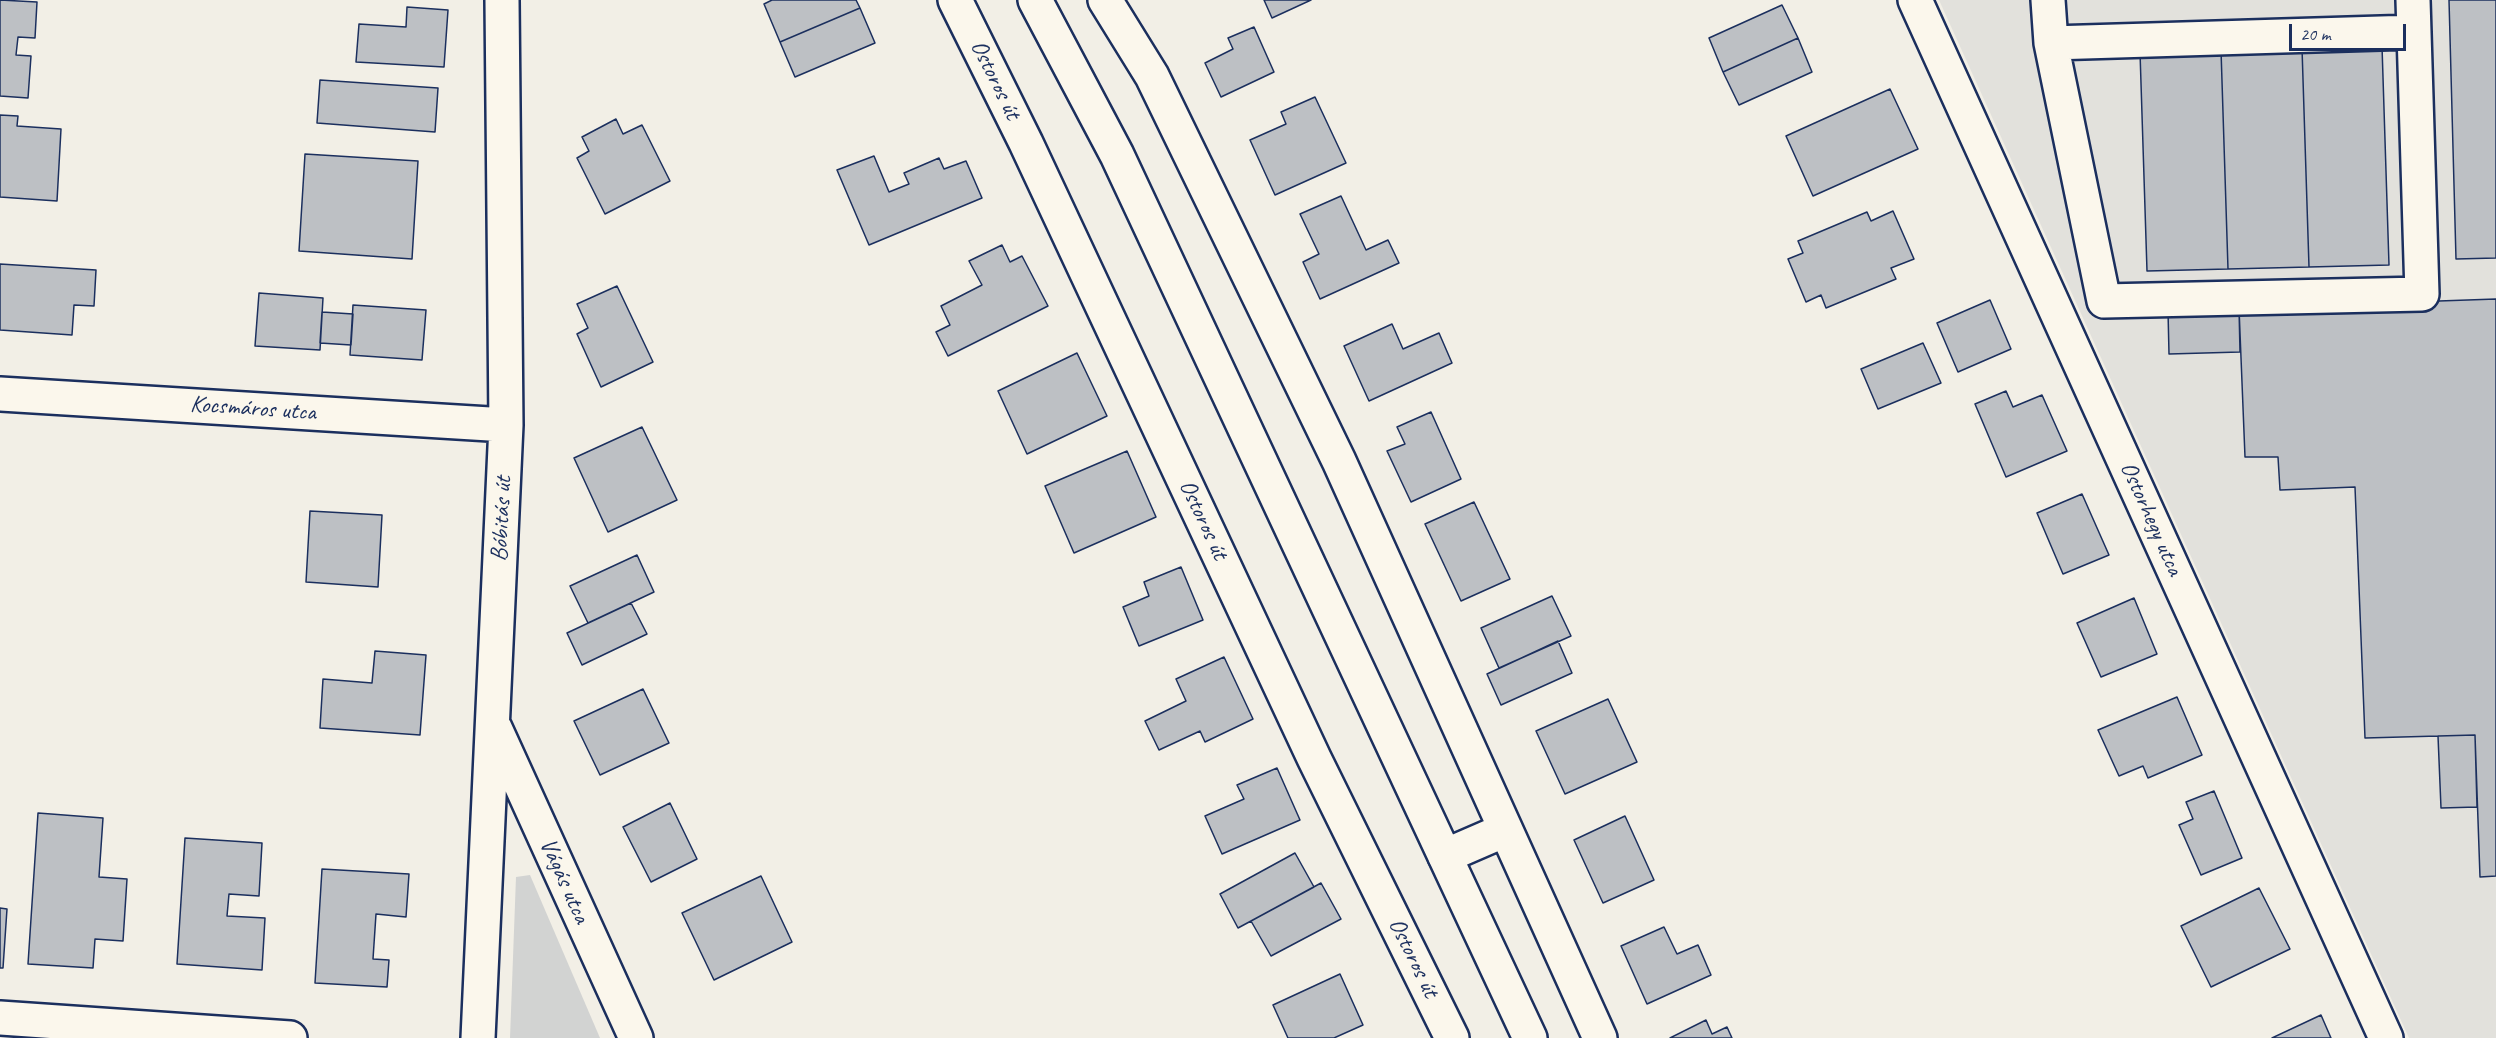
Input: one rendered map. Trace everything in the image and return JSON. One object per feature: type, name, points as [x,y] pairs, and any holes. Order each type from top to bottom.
[{"type":"street","name":"Bóbitás út","points":[[478,1038],[506,425],[502,0]]},
{"type":"street","name":"Ostoros út","points":[[955,0],[1026,143],[1314,758],[1452,1038]]},
{"type":"street","points":[[1035,0],[1116,155],[1530,1038]]},
{"type":"street","points":[[1105,0],[1152,76],[1340,460],[1600,1038]]},
{"type":"street","name":"Ostorhegy utca","points":[[1915,0],[2386,1038]]},
{"type":"street","points":[[2048,0],[2051,43],[2104,301],[2422,294],[2413,0]]},
{"type":"street","points":[[2051,43],[2414,32]]},
{"type":"street","name":"Kocsmáros utca","points":[[0,394],[506,425]]},
{"type":"street","name":"Vágás utca","points":[[492,724],[636,1038]]},
{"type":"street","points":[[1445,856],[1505,830]]},
{"type":"street","points":[[0,1018],[290,1038]]},
{"type":"shaded area","points":[[1939,0],[2496,0],[2496,1038],[2409,1038]]},
{"type":"shaded area","points":[[530,875],[600,1038],[510,1038],[516,877]]},
{"type":"building","points":[[0,0],[37,2],[35,38],[18,37],[16,55],[31,56],[28,98],[0,96]]},
{"type":"building","points":[[772,0],[856,0],[860,8],[780,42],[764,4]]},
{"type":"building","points":[[1264,0],[1311,0],[1272,18]]},
{"type":"building","points":[[2449,0],[2496,0],[2496,258],[2456,259]]},
{"type":"building","points":[[1782,5],[1798,38],[1723,72],[1709,38]]},
{"type":"building","points":[[407,7],[448,10],[444,67],[356,62],[359,24],[406,27]]},
{"type":"building","points":[[860,8],[875,43],[795,77],[780,42]]},
{"type":"building","points":[[1254,27],[1274,72],[1221,97],[1205,63],[1233,49],[1228,38]]},
{"type":"building","points":[[1798,38],[1812,72],[1739,105],[1723,72]]},
{"type":"building","points":[[2382,46],[2389,265],[2309,267],[2302,48]]},
{"type":"building","points":[[2302,48],[2309,267],[2228,269],[2221,50]]},
{"type":"building","points":[[2221,50],[2228,269],[2147,271],[2140,52]]},
{"type":"building","points":[[320,80],[438,88],[435,132],[317,123]]},
{"type":"building","points":[[1890,89],[1918,149],[1813,196],[1786,136]]},
{"type":"building","points":[[1315,97],[1346,163],[1275,195],[1250,140],[1286,124],[1281,112]]},
{"type":"building","points":[[0,115],[18,116],[17,126],[61,129],[57,201],[0,197]]},
{"type":"building","points":[[616,119],[623,134],[642,125],[670,181],[605,214],[577,158],[589,151],[582,137]]},
{"type":"building","points":[[305,154],[418,161],[412,259],[299,251]]},
{"type":"building","points":[[874,156],[889,192],[909,184],[904,173],[939,158],[944,169],[966,161],[982,198],[869,245],[837,170]]},
{"type":"building","points":[[1341,196],[1366,250],[1388,240],[1399,263],[1320,299],[1303,262],[1319,254],[1300,214]]},
{"type":"building","points":[[1893,211],[1914,259],[1891,268],[1896,279],[1826,308],[1821,295],[1806,302],[1788,259],[1803,253],[1798,241],[1867,212],[1871,221]]},
{"type":"building","points":[[1002,245],[1010,262],[1022,256],[1048,306],[948,356],[936,332],[950,325],[941,306],[982,285],[969,261]]},
{"type":"building","points":[[0,264],[96,270],[94,306],[74,305],[72,335],[0,330]]},
{"type":"building","points":[[617,286],[653,362],[601,387],[577,334],[588,328],[577,304]]},
{"type":"building","points":[[259,293],[323,298],[320,350],[255,346]]},
{"type":"building","points":[[2496,299],[2496,876],[2480,877],[2475,735],[2365,738],[2355,487],[2280,490],[2278,457],[2245,457],[2239,308]]},
{"type":"building","points":[[1990,300],[2011,349],[1958,372],[1937,323]]},
{"type":"building","points":[[353,305],[426,310],[422,360],[350,355]]},
{"type":"building","points":[[2239,308],[2240,352],[2169,354],[2168,311]]},
{"type":"building","points":[[322,312],[353,314],[351,345],[320,343]]},
{"type":"building","points":[[1392,324],[1403,349],[1439,333],[1452,363],[1369,401],[1344,346]]},
{"type":"building","points":[[1923,343],[1941,383],[1878,409],[1861,369]]},
{"type":"building","points":[[1077,353],[1107,416],[1027,454],[998,391]]},
{"type":"building","points":[[2006,391],[2013,407],[2042,395],[2067,451],[2006,477],[1975,404]]},
{"type":"building","points":[[1431,412],[1461,479],[1411,502],[1387,451],[1405,444],[1397,427]]},
{"type":"building","points":[[642,427],[677,500],[608,532],[574,458]]},
{"type":"building","points":[[1127,451],[1156,517],[1074,553],[1045,486]]},
{"type":"building","points":[[2082,494],[2109,555],[2063,574],[2037,513]]},
{"type":"building","points":[[1474,502],[1510,579],[1461,601],[1425,524]]},
{"type":"building","points":[[310,511],[382,515],[378,587],[306,582]]},
{"type":"building","points":[[637,555],[654,592],[588,623],[570,586]]},
{"type":"building","points":[[1181,567],[1203,620],[1139,646],[1123,607],[1149,596],[1144,582]]},
{"type":"building","points":[[1552,596],[1571,636],[1499,668],[1481,628]]},
{"type":"building","points":[[2134,598],[2157,654],[2101,677],[2077,623]]},
{"type":"building","points":[[631,603],[647,634],[582,665],[567,633]]},
{"type":"building","points":[[1558,641],[1572,673],[1501,705],[1487,674]]},
{"type":"building","points":[[375,651],[426,655],[420,735],[320,728],[323,679],[372,683]]},
{"type":"building","points":[[1224,657],[1253,719],[1205,742],[1200,731],[1159,750],[1145,721],[1186,701],[1176,679]]},
{"type":"building","points":[[643,689],[669,743],[600,775],[574,721]]},
{"type":"building","points":[[2177,697],[2202,755],[2148,778],[2143,766],[2119,776],[2098,730]]},
{"type":"building","points":[[1608,699],[1637,762],[1565,794],[1536,731]]},
{"type":"building","points":[[2475,735],[2477,807],[2441,808],[2438,736]]},
{"type":"building","points":[[1277,768],[1300,820],[1222,854],[1205,816],[1244,799],[1237,785]]},
{"type":"building","points":[[2214,791],[2242,858],[2201,875],[2179,825],[2193,819],[2186,802]]},
{"type":"building","points":[[670,803],[697,859],[651,882],[623,827]]},
{"type":"building","points":[[38,813],[103,818],[99,877],[127,879],[123,941],[95,939],[93,968],[28,964]]},
{"type":"building","points":[[1625,816],[1654,880],[1603,903],[1574,840]]},
{"type":"building","points":[[185,838],[262,843],[259,896],[229,894],[227,916],[265,918],[262,970],[177,964]]},
{"type":"building","points":[[1295,853],[1314,887],[1238,928],[1220,894]]},
{"type":"building","points":[[322,869],[409,874],[406,917],[376,914],[373,959],[389,960],[387,987],[315,983]]},
{"type":"building","points":[[761,876],[792,942],[714,980],[682,913]]},
{"type":"building","points":[[1321,883],[1341,919],[1271,956],[1251,921]]},
{"type":"building","points":[[2259,888],[2290,949],[2211,987],[2181,926]]},
{"type":"building","points":[[0,908],[7,909],[3,968],[0,968]]},
{"type":"building","points":[[1664,927],[1677,954],[1698,945],[1711,975],[1647,1004],[1621,946]]},
{"type":"building","points":[[1340,974],[1363,1025],[1334,1038],[1288,1038],[1273,1005]]},
{"type":"building","points":[[2321,1015],[2331,1038],[2272,1038]]},
{"type":"building","points":[[1706,1020],[1712,1034],[1727,1027],[1732,1038],[1670,1038]]}]
